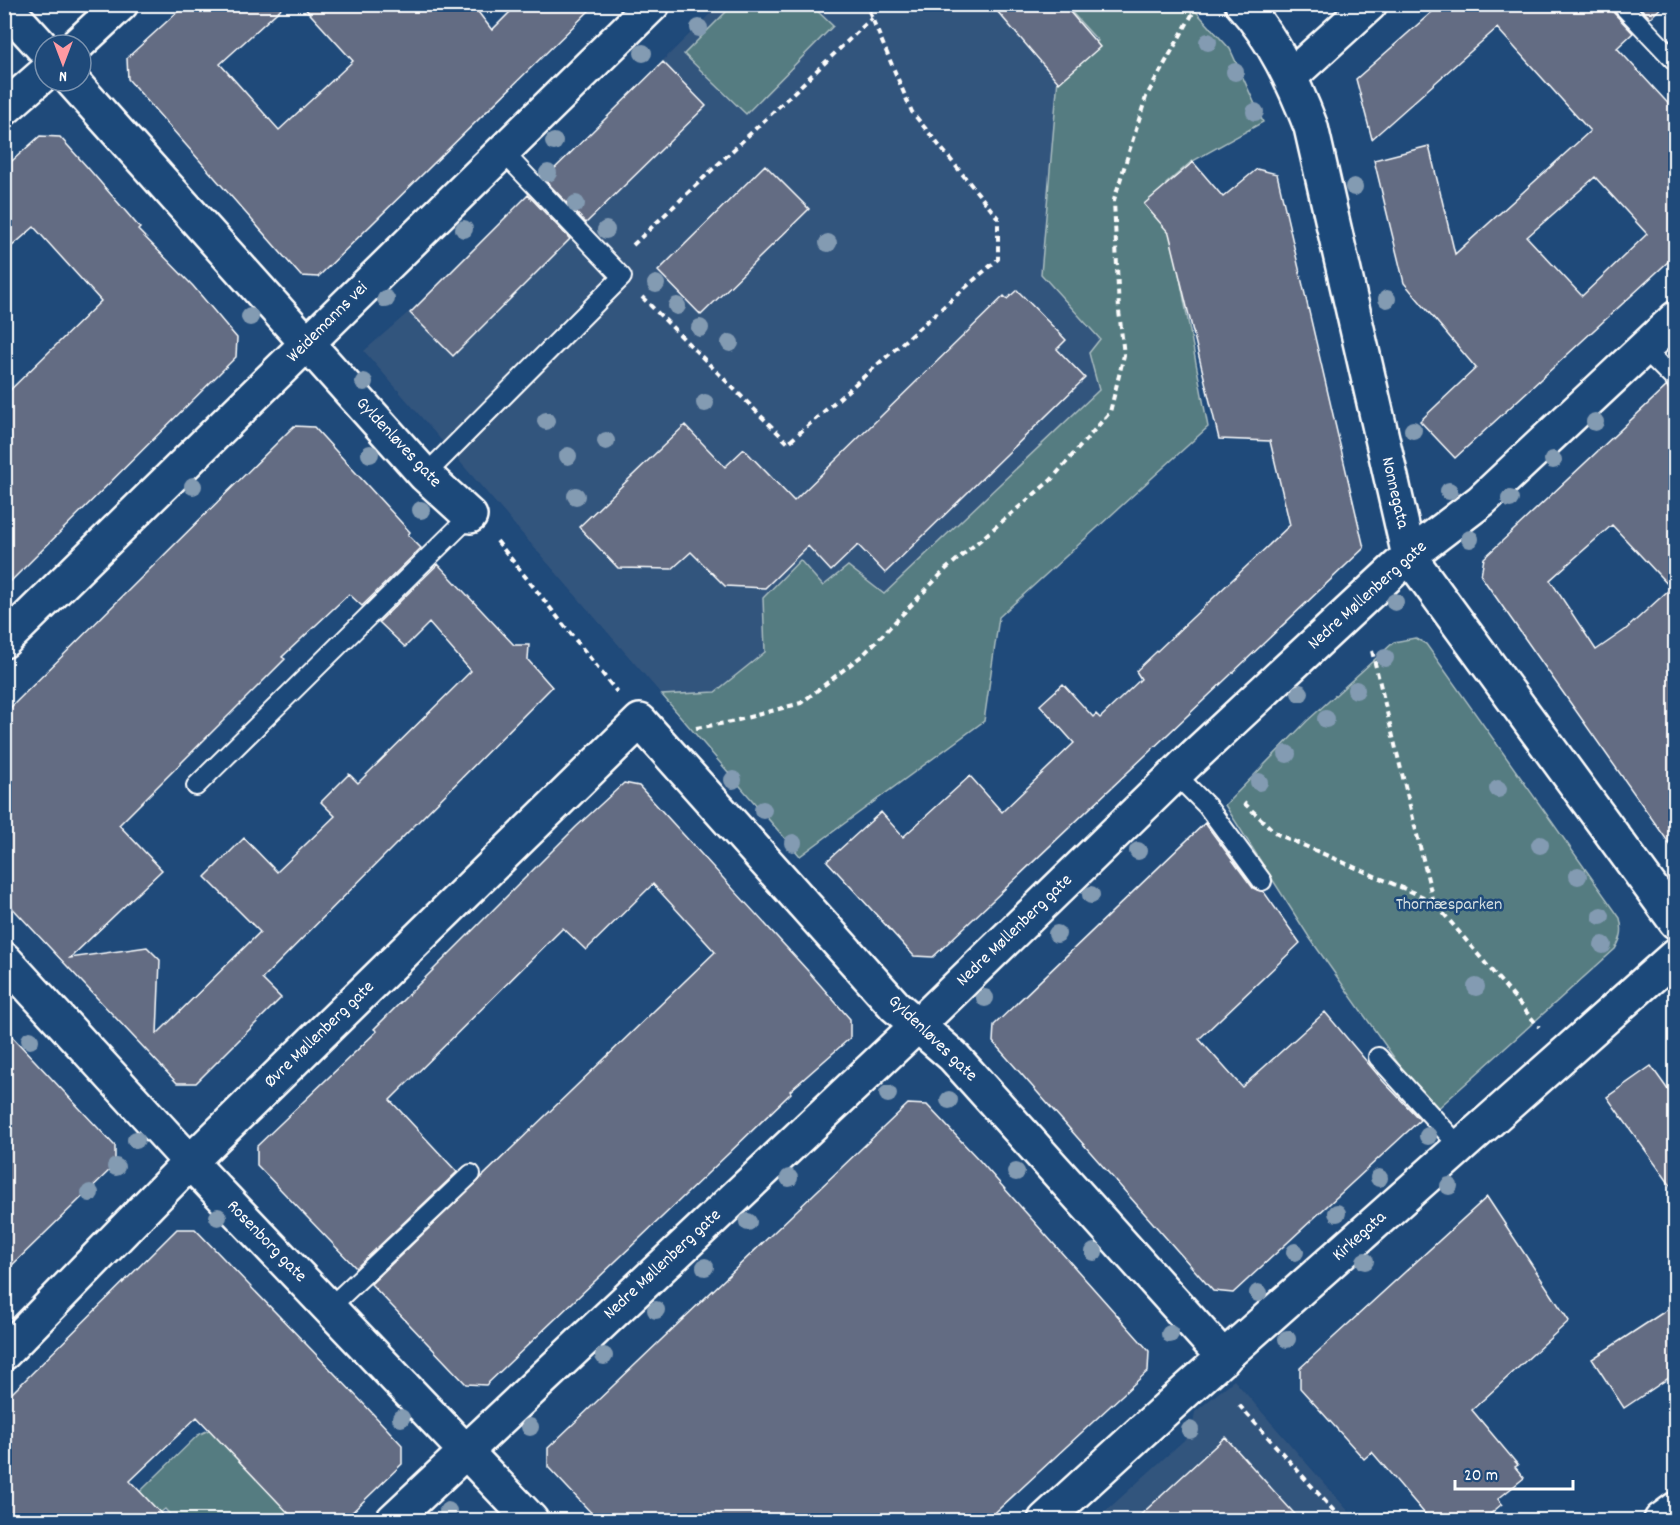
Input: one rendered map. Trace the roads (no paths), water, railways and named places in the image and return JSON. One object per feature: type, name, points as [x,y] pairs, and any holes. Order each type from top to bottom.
[{"type":"street","points":[[89,33],[121,4]]},
{"type":"street","name":"Weidemanns vei","points":[[4,641],[652,4]]},
{"type":"street","name":"Nonnegata","points":[[1242,4],[1291,76],[1311,127],[1409,556],[1676,922]]},
{"type":"street","points":[[1291,76],[1370,4]]},
{"type":"street","points":[[4,5],[33,37]]},
{"type":"street","points":[[4,109],[33,84]]},
{"type":"street","name":"Gyldenløves gate","points":[[83,93],[425,475],[470,516]]},
{"type":"street","name":"Nedre Møllenberg gate","points":[[393,1521],[918,1025],[1175,774],[1409,556],[1481,501],[1676,318]]},
{"type":"street","name":"Gyldenløves gate","points":[[640,720],[895,1006],[953,1056],[1224,1358]]},
{"type":"street","name":"Øvre Møllenberg gate","points":[[4,1353],[190,1162],[640,720]]},
{"type":"street","name":"Kirkegata","points":[[1045,1521],[1224,1358],[1676,955]]},
{"type":"street","name":"Rosenborg gate","points":[[4,959],[190,1162],[531,1521]]},
{"type":"street","points":[[1661,1521],[1676,1509]]},
{"type":"lane","points":[[1621,4],[1676,62]]},
{"type":"lane","points":[[425,475],[617,272],[503,152]]},
{"type":"lane","points":[[1643,348],[1676,381]]},
{"type":"lane","points":[[196,786],[470,516]]},
{"type":"lane","points":[[1175,774],[1208,806],[1262,881]]},
{"type":"lane","points":[[1377,1057],[1460,1148]]},
{"type":"lane","points":[[329,1308],[471,1174]]},
{"type":"park label","name":"Thornæsparken","points":[[1449,905]]}]
